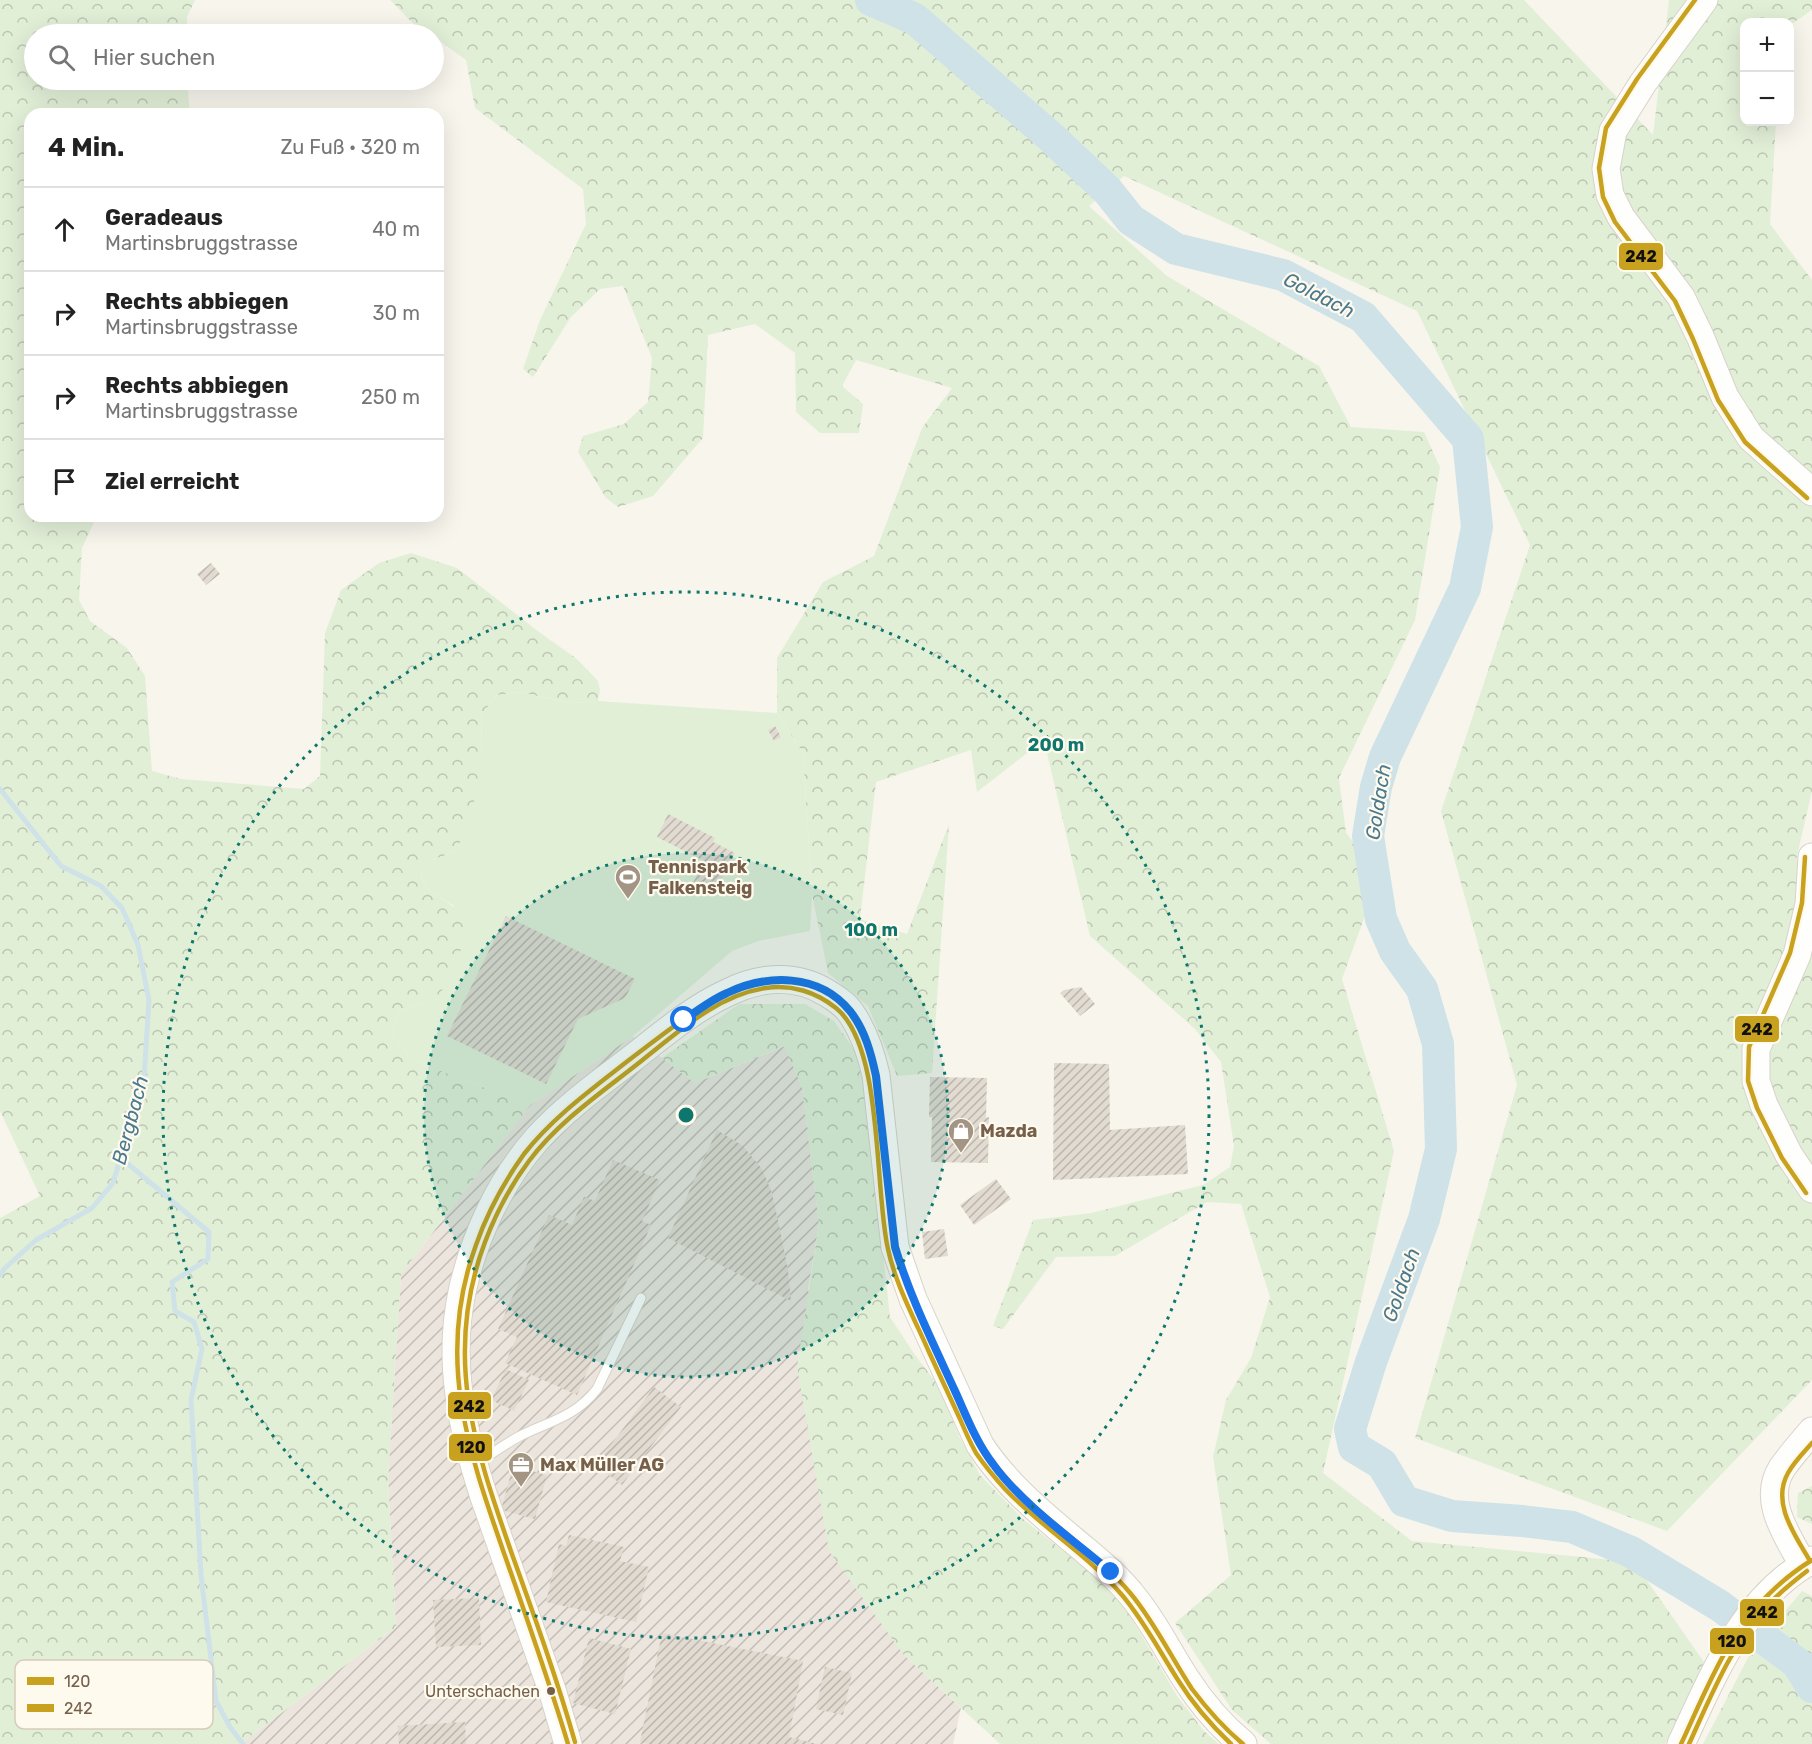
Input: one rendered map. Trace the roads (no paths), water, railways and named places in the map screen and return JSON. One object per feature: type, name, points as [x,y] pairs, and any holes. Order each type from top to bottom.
[{"type":"main road","points":[[1704,0],[1643,83],[1613,131],[1606,169],[1610,195],[1621,217],[1681,297],[1725,397],[1750,438],[1812,492]]},
{"type":"main road","points":[[1812,857],[1809,904],[1797,956],[1756,1048],[1756,1082],[1764,1105],[1789,1155],[1812,1190]]},
{"type":"main road","points":[[568,1744],[474,1466],[460,1410],[456,1375],[456,1332],[462,1290],[476,1244],[511,1174],[537,1139],[571,1105],[714,999],[745,985],[765,980],[786,979],[804,982],[836,999],[850,1011],[870,1049],[876,1076],[895,1247],[917,1308],[980,1445],[1007,1481],[1037,1510],[1111,1572],[1135,1598],[1155,1626],[1187,1680],[1224,1728],[1243,1744]]},
{"type":"main road","points":[[1681,1744],[1720,1664],[1742,1626],[1764,1598],[1800,1567],[1777,1512],[1774,1489],[1782,1468],[1812,1431]]},
{"type":"lane","points":[[474,1466],[519,1437],[572,1413],[586,1402],[597,1389],[641,1298]]},
{"type":"waterway","name":"Goldach","points":[[871,0],[915,19],[1052,138],[1107,190],[1131,220],[1176,249],[1283,275],[1363,317],[1468,439],[1477,527],[1465,588],[1385,757],[1376,787],[1368,836],[1381,919],[1395,951],[1422,989],[1438,1044],[1441,1149],[1424,1219],[1371,1362],[1350,1429],[1354,1447],[1382,1464],[1404,1501],[1452,1516],[1572,1527],[1631,1552],[1720,1606],[1797,1663],[1812,1687]]},
{"type":"waterway","name":"Bergbach","points":[[0,789],[61,866],[101,886],[122,908],[138,945],[149,1000],[144,1079],[113,1183],[92,1208],[36,1240],[0,1275]]},
{"type":"waterway","points":[[121,1158],[209,1232],[208,1259],[172,1282],[175,1311],[194,1322],[202,1349],[191,1400],[201,1575],[211,1660]]},
{"type":"waterway","points":[[1797,1663],[1812,1655]]},
{"type":"waterway","points":[[213,1676],[216,1701],[230,1727],[243,1744]]},
{"type":"place","name":"Tennispark Falkensteig","points":[[628,900]]},
{"type":"place","name":"Mazda","points":[[961,1154]]},
{"type":"place","name":"Max Müller AG","points":[[521,1488]]},
{"type":"place","name":"Unterschachen","points":[[551,1691]]}]
